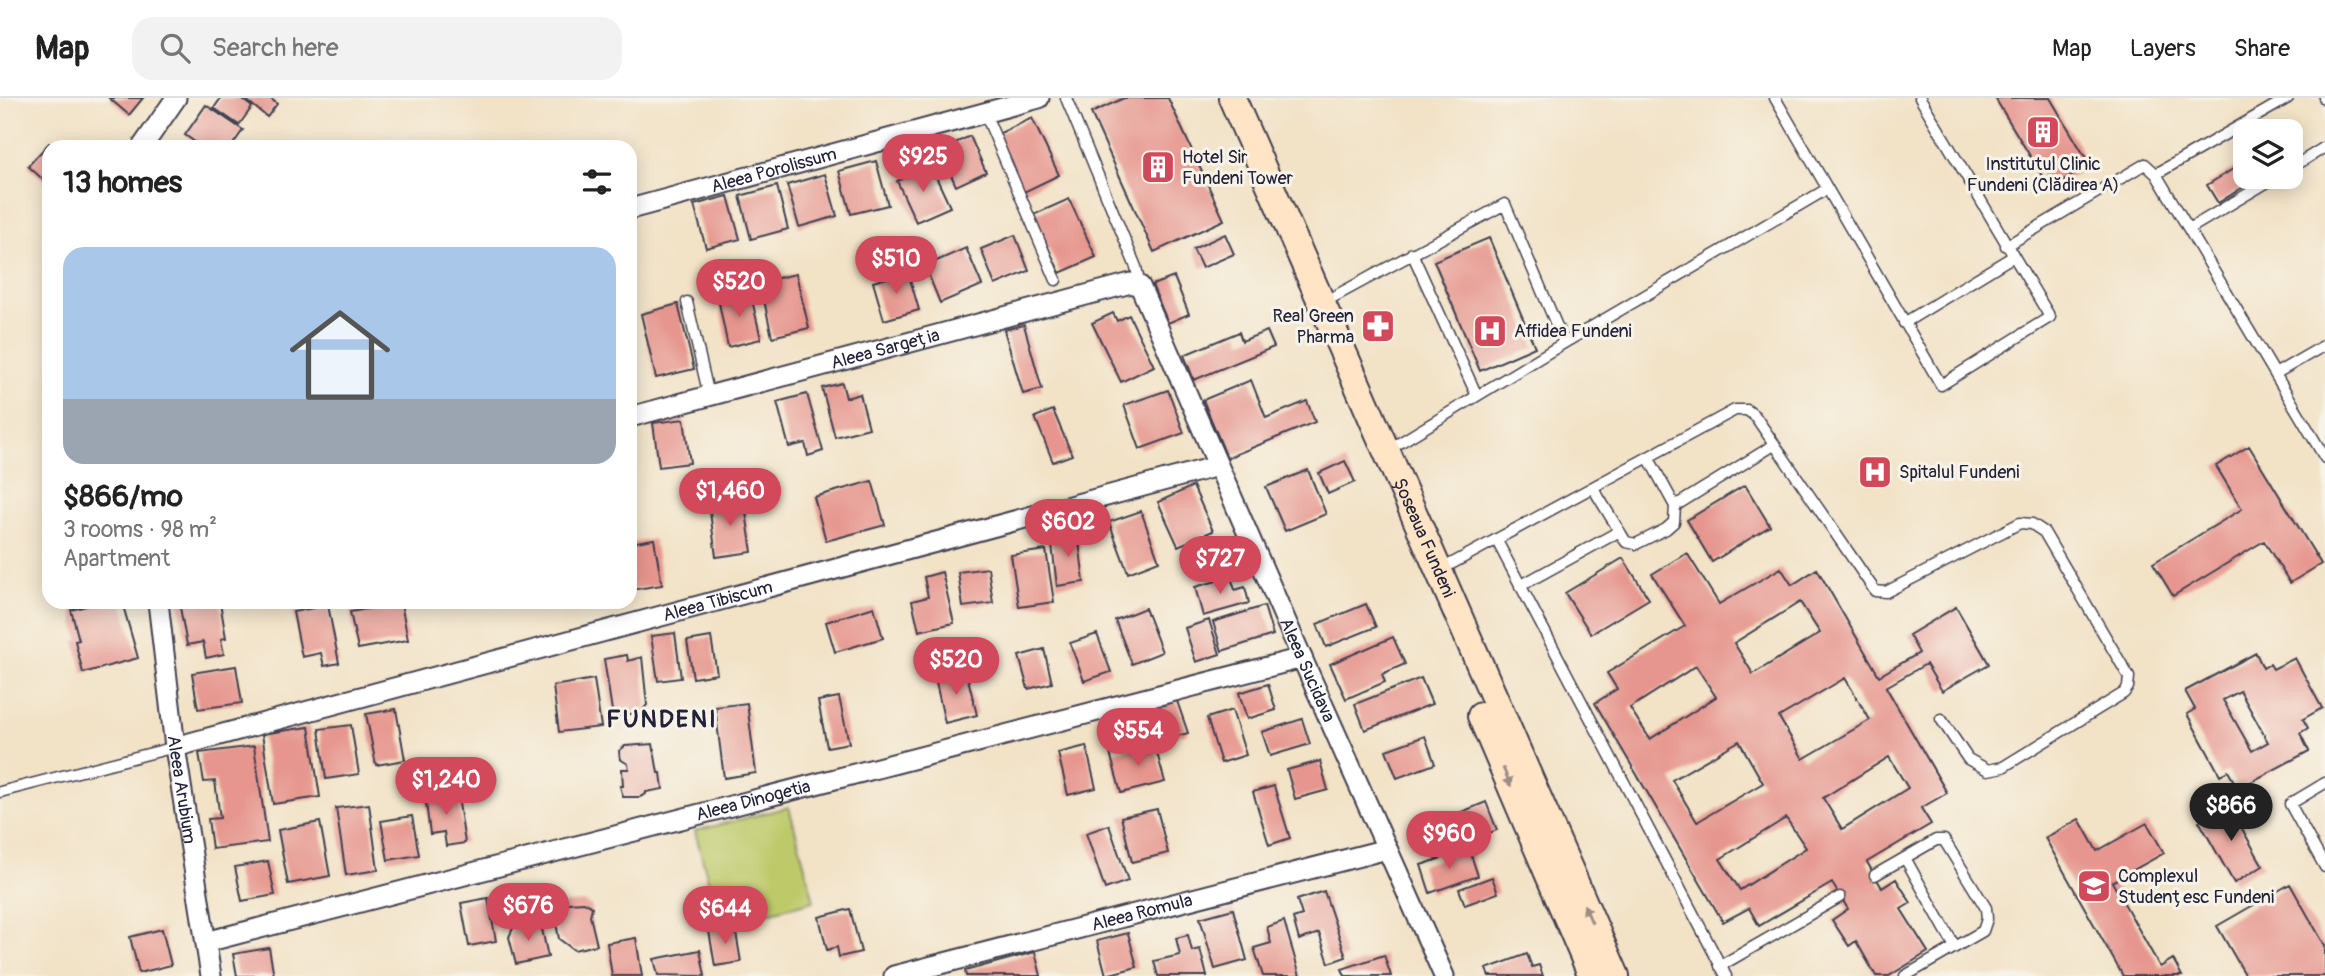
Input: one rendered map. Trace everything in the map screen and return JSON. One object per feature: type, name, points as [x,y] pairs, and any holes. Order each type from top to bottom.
[{"type":"main road","name":"Șoseaua Fundeni","points":[[1213,98],[1423,578],[1592,976]]},
{"type":"main road","name":"Șoseaua Fundeni","points":[[1232,98],[1616,976]]},
{"type":"street","points":[[147,140],[176,98]]},
{"type":"street","name":"Aleea Porolissum","points":[[637,207],[1039,98]]},
{"type":"street","name":"Aleea Sargeția","points":[[637,415],[1131,283],[1140,286]]},
{"type":"street","name":"Aleea Sucidava","points":[[1140,286],[1444,976]]},
{"type":"street","name":"Aleea Tibiscum","points":[[175,747],[1218,466]]},
{"type":"street","name":"Aleea Arubium","points":[[159,609],[175,747],[211,976]]},
{"type":"street","name":"Aleea Dinogetia","points":[[206,942],[1302,658]]},
{"type":"street","name":"Aleea Romula","points":[[894,976],[1387,849]]},
{"type":"lane","points":[[1066,98],[1136,267],[1140,286]]},
{"type":"lane","points":[[1775,98],[1941,385],[2050,317],[1920,98]]},
{"type":"lane","points":[[2157,174],[2288,98]]},
{"type":"lane","points":[[985,113],[1056,280]]},
{"type":"lane","points":[[2303,161],[2325,148]]},
{"type":"lane","points":[[2006,246],[2146,164],[2157,174],[2325,458]]},
{"type":"lane","points":[[1387,451],[1827,189]]},
{"type":"lane","points":[[2189,229],[2256,189]]},
{"type":"lane","points":[[1321,303],[1505,204],[1563,344]]},
{"type":"lane","points":[[1412,254],[1477,396]]},
{"type":"lane","points":[[1904,323],[2012,257]]},
{"type":"lane","points":[[687,302],[709,396]]},
{"type":"lane","points":[[2275,374],[2325,345]]},
{"type":"lane","points":[[1439,570],[1735,410],[1747,410],[1755,416],[1875,591],[1886,592],[2020,523],[2032,524],[2044,533],[2129,677],[2124,693],[2003,767],[1995,769],[1988,770],[1968,759],[1941,719]]},
{"type":"lane","points":[[1675,506],[1774,445]]},
{"type":"lane","points":[[1593,488],[1626,541],[1636,544],[1666,529],[1674,522],[1675,506],[1648,457]]},
{"type":"lane","points":[[1520,586],[1618,532]]},
{"type":"lane","points":[[1496,540],[1726,976]]},
{"type":"lane","points":[[0,792],[175,747]]},
{"type":"lane","points":[[2325,783],[2290,804],[2325,867]]},
{"type":"lane","points":[[1875,875],[1936,840],[1944,839],[1986,908],[1987,919],[1983,931],[1905,976]]},
{"type":"lane","points":[[1905,858],[1955,947]]},
{"type":"lane","points":[[1720,965],[1840,897]]},
{"type":"green space","points":[[789,807],[814,901],[720,925],[695,831]]},
{"type":"building","points":[[109,98],[143,98],[129,115]]},
{"type":"building","points":[[221,98],[240,98],[252,107],[239,125],[214,108]]},
{"type":"building","points":[[244,98],[270,98],[277,104],[267,117]]},
{"type":"building","name":"Hotel Sir Fundeni Tower","points":[[1124,98],[1168,98],[1224,220],[1154,252],[1091,113]]},
{"type":"building","name":"Institutul Clinic Fundeni (Clădirea A)","points":[[1995,98],[2050,98],[2090,165],[2050,189]]},
{"type":"building","points":[[206,105],[243,130],[236,140],[192,140],[185,135]]},
{"type":"building","points":[[1032,118],[1059,175],[1024,192],[996,135]]},
{"type":"building","points":[[970,136],[986,172],[956,186],[940,150]]},
{"type":"building","points":[[42,151],[42,179],[28,166]]},
{"type":"building","points":[[876,161],[888,205],[851,214],[839,171]]},
{"type":"building","points":[[931,166],[950,207],[916,222],[897,181]]},
{"type":"building","points":[[2233,169],[2233,189],[2240,189],[2218,203],[2207,185]]},
{"type":"building","points":[[825,174],[837,216],[799,227],[787,185]]},
{"type":"building","points":[[777,186],[788,229],[751,239],[740,196]]},
{"type":"building","points":[[728,196],[740,239],[706,248],[694,205]]},
{"type":"building","points":[[1069,199],[1096,257],[1060,273],[1033,215]]},
{"type":"building","points":[[1225,234],[1234,254],[1202,268],[1193,249]]},
{"type":"building","points":[[1015,235],[1029,271],[995,285],[981,249]]},
{"type":"building","points":[[1489,238],[1535,347],[1480,371],[1434,261]]},
{"type":"building","points":[[966,248],[982,285],[940,303],[925,266]]},
{"type":"building","points":[[908,272],[919,310],[884,320],[873,282]]},
{"type":"building","points":[[796,274],[809,328],[772,337],[760,282]]},
{"type":"building","points":[[1174,277],[1189,314],[1168,323],[1152,285]]},
{"type":"building","points":[[750,291],[761,339],[728,347],[718,298]]},
{"type":"building","points":[[678,304],[694,369],[656,378],[641,314]]},
{"type":"building","points":[[1113,313],[1117,321],[1129,315],[1154,366],[1121,382],[1092,323]]},
{"type":"building","points":[[1024,325],[1042,389],[1023,394],[1004,330]]},
{"type":"building","points":[[1267,331],[1274,347],[1194,380],[1184,355],[1239,332],[1242,341]]},
{"type":"building","points":[[1251,380],[1266,418],[1307,401],[1315,422],[1227,458],[1203,400]]},
{"type":"building","points":[[842,383],[846,398],[860,394],[869,428],[835,437],[822,388]]},
{"type":"building","points":[[1168,390],[1184,433],[1140,449],[1124,405]]},
{"type":"building","points":[[807,394],[823,451],[808,456],[805,443],[789,447],[777,402]]},
{"type":"building","points":[[1053,410],[1072,455],[1053,462],[1035,417]]},
{"type":"building","points":[[684,419],[690,463],[659,467],[653,423]]},
{"type":"building","points":[[2249,446],[2321,564],[2290,583],[2264,541],[2173,596],[2153,563],[2242,509],[2216,466]]},
{"type":"building","points":[[1345,461],[1355,482],[1328,494],[1319,473]]},
{"type":"building","points":[[1308,470],[1326,514],[1285,531],[1266,487]]},
{"type":"building","points":[[872,481],[885,525],[826,541],[814,497]]},
{"type":"building","points":[[1745,485],[1770,526],[1712,562],[1687,520]]},
{"type":"building","points":[[1193,486],[1213,531],[1178,546],[1158,502]]},
{"type":"building","points":[[744,499],[752,552],[716,557],[709,504]]},
{"type":"building","points":[[1141,511],[1159,561],[1128,573],[1109,522]]},
{"type":"building","points":[[1078,533],[1084,582],[1057,586],[1051,537]]},
{"type":"building","points":[[654,539],[662,585],[637,589],[637,542]]},
{"type":"building","points":[[1046,550],[1054,602],[1019,607],[1011,555]]},
{"type":"building","points":[[1687,553],[1719,604],[1781,568],[1792,585],[1817,569],[1879,676],[1919,653],[1909,635],[1956,607],[1989,664],[1942,691],[1926,664],[1886,687],[1947,793],[1921,808],[1931,824],[1867,862],[1882,888],[1896,879],[1911,903],[1901,909],[1928,952],[1889,976],[1876,976],[1856,941],[1849,946],[1832,920],[1848,909],[1832,883],[1759,926],[1749,908],[1723,922],[1595,703],[1617,689],[1607,673],[1685,626],[1652,574]],"holes":[[[1800,602],[1820,633],[1753,674],[1734,643]],[[1696,666],[1716,697],[1650,739],[1630,708]],[[1845,678],[1870,720],[1803,759],[1779,717]],[[1739,741],[1763,783],[1697,822],[1672,780]],[[1889,757],[1908,788],[1842,829],[1823,798]],[[1786,818],[1806,848],[1740,890],[1720,859]]]},
{"type":"building","points":[[1623,558],[1649,599],[1591,634],[1565,593]]},
{"type":"building","points":[[988,568],[993,603],[963,607],[958,572]]},
{"type":"building","points":[[942,572],[954,623],[919,631],[912,601],[928,597],[924,577]]},
{"type":"building","points":[[1231,577],[1235,590],[1245,587],[1249,603],[1203,616],[1195,587]]},
{"type":"building","points":[[1366,604],[1376,627],[1326,647],[1317,624]]},
{"type":"building","points":[[1264,606],[1273,635],[1222,651],[1213,622]]},
{"type":"building","points":[[874,607],[883,638],[835,652],[826,622]]},
{"type":"building","points":[[1145,608],[1162,652],[1132,664],[1115,620]]},
{"type":"building","points":[[124,609],[138,658],[83,673],[75,641],[79,640],[71,610]]},
{"type":"building","points":[[180,609],[221,609],[226,638],[221,639],[224,654],[206,658],[203,642],[187,645]]},
{"type":"building","points":[[329,609],[339,663],[324,666],[321,653],[302,657],[293,612]]},
{"type":"building","points":[[402,609],[408,640],[358,649],[350,612]]},
{"type":"building","points":[[1209,620],[1220,654],[1196,662],[1185,628]]},
{"type":"building","points":[[675,633],[681,678],[658,681],[651,636]]},
{"type":"building","points":[[1097,634],[1111,672],[1084,681],[1070,643]]},
{"type":"building","points":[[711,637],[717,674],[693,678],[687,641]]},
{"type":"building","points":[[1393,637],[1405,664],[1382,674],[1385,682],[1346,699],[1330,664]]},
{"type":"building","points":[[1044,649],[1052,683],[1028,689],[1019,656]]},
{"type":"building","points":[[2256,653],[2263,668],[2270,664],[2273,669],[2295,658],[2322,708],[2303,719],[2308,728],[2300,733],[2309,751],[2238,789],[2228,771],[2220,775],[2187,714],[2195,709],[2185,691]],"holes":[[[2240,691],[2268,742],[2252,751],[2223,700]]]},
{"type":"building","points":[[627,655],[628,661],[642,657],[647,705],[641,712],[613,717],[604,659]]},
{"type":"building","points":[[236,666],[242,703],[198,709],[192,673]]},
{"type":"building","points":[[966,671],[977,715],[945,723],[935,678]]},
{"type":"building","points":[[1421,678],[1432,704],[1365,730],[1355,704]]},
{"type":"building","points":[[594,679],[601,727],[559,732],[553,686]]},
{"type":"building","points":[[1268,684],[1276,710],[1247,719],[1239,693]]},
{"type":"building","points":[[839,697],[849,743],[827,747],[818,701]]},
{"type":"building","points":[[1177,701],[1188,733],[1170,738],[1159,706]]},
{"type":"building","points":[[747,703],[756,773],[724,778],[715,707]]},
{"type":"building","points":[[396,709],[405,760],[376,765],[366,714]]},
{"type":"building","points":[[1232,710],[1246,755],[1221,763],[1207,718]]},
{"type":"building","points":[[1302,719],[1310,744],[1270,756],[1262,732]]},
{"type":"building","points":[[351,725],[359,774],[326,779],[319,729]]},
{"type":"building","points":[[309,727],[320,797],[273,804],[262,734]]},
{"type":"building","points":[[1425,736],[1435,764],[1397,778],[1386,750]]},
{"type":"building","points":[[1154,742],[1165,782],[1121,793],[1110,753]]},
{"type":"building","points":[[653,744],[663,789],[646,792],[640,797],[623,797],[620,786],[623,786],[622,769],[629,769],[628,764],[620,759],[619,751],[625,746]]},
{"type":"building","points":[[254,746],[268,842],[212,849],[208,819],[220,818],[215,781],[204,782],[199,753]]},
{"type":"building","points":[[1086,746],[1096,788],[1068,795],[1058,753]]},
{"type":"building","points":[[1320,761],[1328,790],[1295,799],[1287,770]]},
{"type":"building","points":[[1274,786],[1290,838],[1269,845],[1253,792]]},
{"type":"building","points":[[457,790],[465,843],[446,846],[444,832],[430,834],[425,795]]},
{"type":"building","points":[[1486,802],[1497,830],[1444,851],[1432,824]]},
{"type":"building","points":[[369,804],[378,870],[346,875],[336,808]]},
{"type":"building","points":[[2228,804],[2263,866],[2234,883],[2199,821]]},
{"type":"building","points":[[1157,809],[1168,853],[1132,862],[1121,817]]},
{"type":"building","points":[[412,816],[419,855],[388,860],[381,821]]},
{"type":"building","points":[[2079,819],[2097,851],[2147,823],[2164,853],[2112,882],[2160,967],[2173,959],[2182,976],[2123,976],[2045,838]]},
{"type":"building","points":[[320,822],[330,876],[288,884],[278,830]]},
{"type":"building","points":[[1109,825],[1128,881],[1105,889],[1086,833]]},
{"type":"building","points":[[1469,849],[1478,876],[1430,893],[1421,865]]},
{"type":"building","points":[[268,861],[275,895],[242,901],[235,867]]},
{"type":"building","points":[[1492,877],[1498,893],[1465,905],[1459,889]]},
{"type":"building","points":[[2290,884],[2325,946],[2325,976],[2246,976],[2217,926]]},
{"type":"building","points":[[1324,891],[1346,957],[1329,963],[1319,933],[1299,940],[1293,918],[1302,915],[1297,900]]},
{"type":"building","points":[[488,898],[496,941],[469,946],[461,903]]},
{"type":"building","points":[[584,902],[592,907],[590,916],[597,945],[574,950],[559,939],[553,907]]},
{"type":"building","points":[[850,909],[861,952],[839,957],[837,947],[827,950],[819,917]]},
{"type":"building","points":[[1233,909],[1247,960],[1215,969],[1200,918]]},
{"type":"building","points":[[1284,921],[1300,976],[1263,976],[1254,948],[1271,943],[1267,927]]},
{"type":"building","points":[[534,923],[542,929],[548,957],[516,964],[509,937],[513,928]]},
{"type":"building","points":[[735,927],[741,962],[715,966],[709,931]]},
{"type":"building","points":[[162,929],[171,965],[139,973],[130,937]]},
{"type":"building","points":[[1128,933],[1137,967],[1106,975],[1097,941]]},
{"type":"building","points":[[1188,935],[1192,951],[1200,949],[1207,976],[1158,976],[1154,961],[1180,955],[1176,938]]},
{"type":"building","points":[[636,938],[642,976],[612,976],[607,943]]},
{"type":"building","points":[[269,948],[274,976],[237,976],[233,954]]},
{"type":"building","points":[[700,950],[705,976],[658,975],[654,959]]},
{"type":"building","points":[[1035,952],[1041,976],[966,976],[965,971]]},
{"type":"building","points":[[1527,954],[1532,967],[1539,965],[1543,976],[1489,976],[1486,969]]},
{"type":"building","points":[[1384,955],[1391,976],[1345,976],[1342,969]]},
{"type":"place","name":"Institutul Clinic Fundeni (Clădirea A)","points":[[2043,132]]},
{"type":"place","name":"Hotel Sir Fundeni Tower","points":[[1158,167]]},
{"type":"place","name":"Real Green Pharma","points":[[1378,326]]},
{"type":"place","name":"Affidea Fundeni","points":[[1490,331]]},
{"type":"place","name":"Spitalul Fundeni","points":[[1875,472]]},
{"type":"place","name":"Complexul Studențesc Fundeni","points":[[2094,886]]},
{"type":"district","name":"FUNDENI","points":[[662,719]]}]
